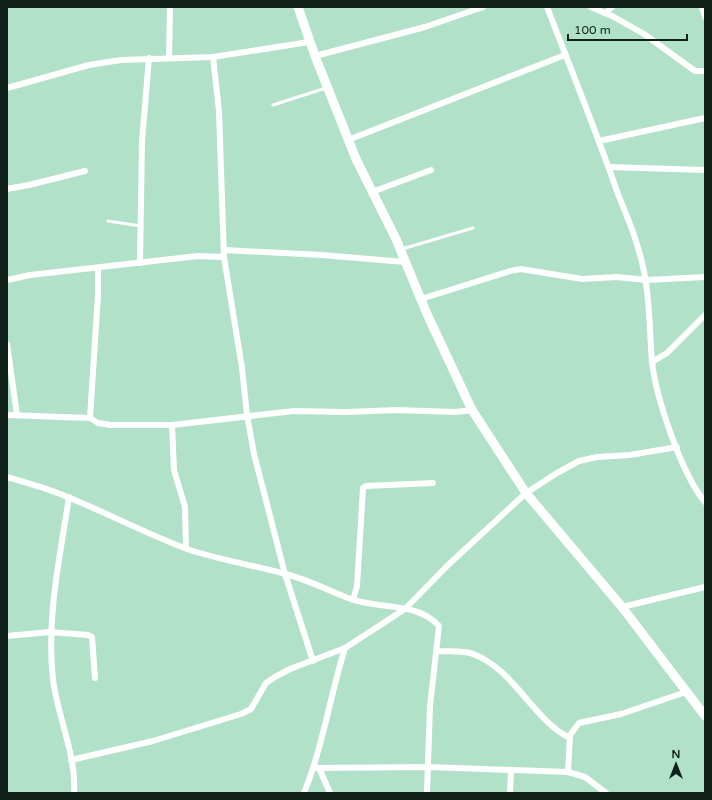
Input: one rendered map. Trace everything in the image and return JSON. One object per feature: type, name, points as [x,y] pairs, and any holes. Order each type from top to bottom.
[{"type":"street","points":[[168,58],[170,7]]},
{"type":"street","points":[[298,7],[309,42],[348,140],[400,249],[421,299],[472,410],[526,493],[622,607],[705,716]]},
{"type":"street","points":[[315,56],[425,27],[483,7]]},
{"type":"street","points":[[547,7],[639,248],[647,280],[652,362],[656,388],[688,476],[703,500]]},
{"type":"street","points":[[591,7],[606,13],[644,34],[695,71],[705,71]]},
{"type":"street","points":[[606,13],[612,7]]},
{"type":"street","points":[[702,7],[705,17]]},
{"type":"street","points":[[7,88],[89,65],[120,60],[213,57],[309,42]]},
{"type":"street","points":[[348,140],[565,55]]},
{"type":"street","points":[[213,57],[219,111],[224,253],[242,368],[247,415],[254,454],[286,574],[313,661]]},
{"type":"street","points":[[140,263],[142,226],[142,141],[148,58]]},
{"type":"street","points":[[599,141],[705,118]]},
{"type":"street","points":[[609,167],[705,170]]},
{"type":"street","points":[[372,192],[431,170]]},
{"type":"street","points":[[7,189],[85,171]]},
{"type":"street","points":[[7,280],[224,253],[322,255],[405,262]]},
{"type":"street","points":[[90,418],[98,296],[98,268]]},
{"type":"street","points":[[421,299],[510,271],[521,269],[569,278],[616,277],[647,280],[705,277]]},
{"type":"street","points":[[652,362],[667,353],[705,315]]},
{"type":"street","points":[[7,344],[17,415]]},
{"type":"street","points":[[7,415],[90,418],[98,423],[111,425],[172,425],[247,415],[294,411],[403,410],[456,412],[472,410]]},
{"type":"street","points":[[172,425],[174,470],[185,506],[186,548]]},
{"type":"street","points":[[71,760],[138,745],[218,723],[251,709],[266,683],[275,677],[290,669],[345,648],[405,609],[448,565],[526,493],[579,461],[597,457],[630,455],[677,447]]},
{"type":"street","points":[[7,477],[69,497],[186,548],[221,559],[286,574],[353,600],[372,605],[405,609],[426,615],[439,626],[430,706],[427,793]]},
{"type":"street","points":[[353,600],[357,586],[363,488],[366,486],[433,483]]},
{"type":"street","points":[[703,500],[705,491]]},
{"type":"street","points":[[69,497],[50,632],[53,681],[71,760],[74,793]]},
{"type":"street","points":[[622,607],[705,587]]},
{"type":"street","points":[[7,636],[50,632],[83,634],[92,637],[95,678]]},
{"type":"street","points":[[304,793],[317,768],[335,678],[345,648]]},
{"type":"street","points":[[437,651],[472,654],[496,667],[558,732],[570,738]]},
{"type":"street","points":[[568,772],[570,738],[574,727],[579,723],[621,714],[686,692]]},
{"type":"street","points":[[317,768],[429,767],[511,772],[568,772],[585,777],[606,793]]},
{"type":"street","points":[[317,768],[330,793]]},
{"type":"street","points":[[510,793],[511,772]]},
{"type":"lane","points":[[273,105],[327,88]]},
{"type":"lane","points":[[108,221],[142,226]]},
{"type":"lane","points":[[400,249],[473,228]]}]
